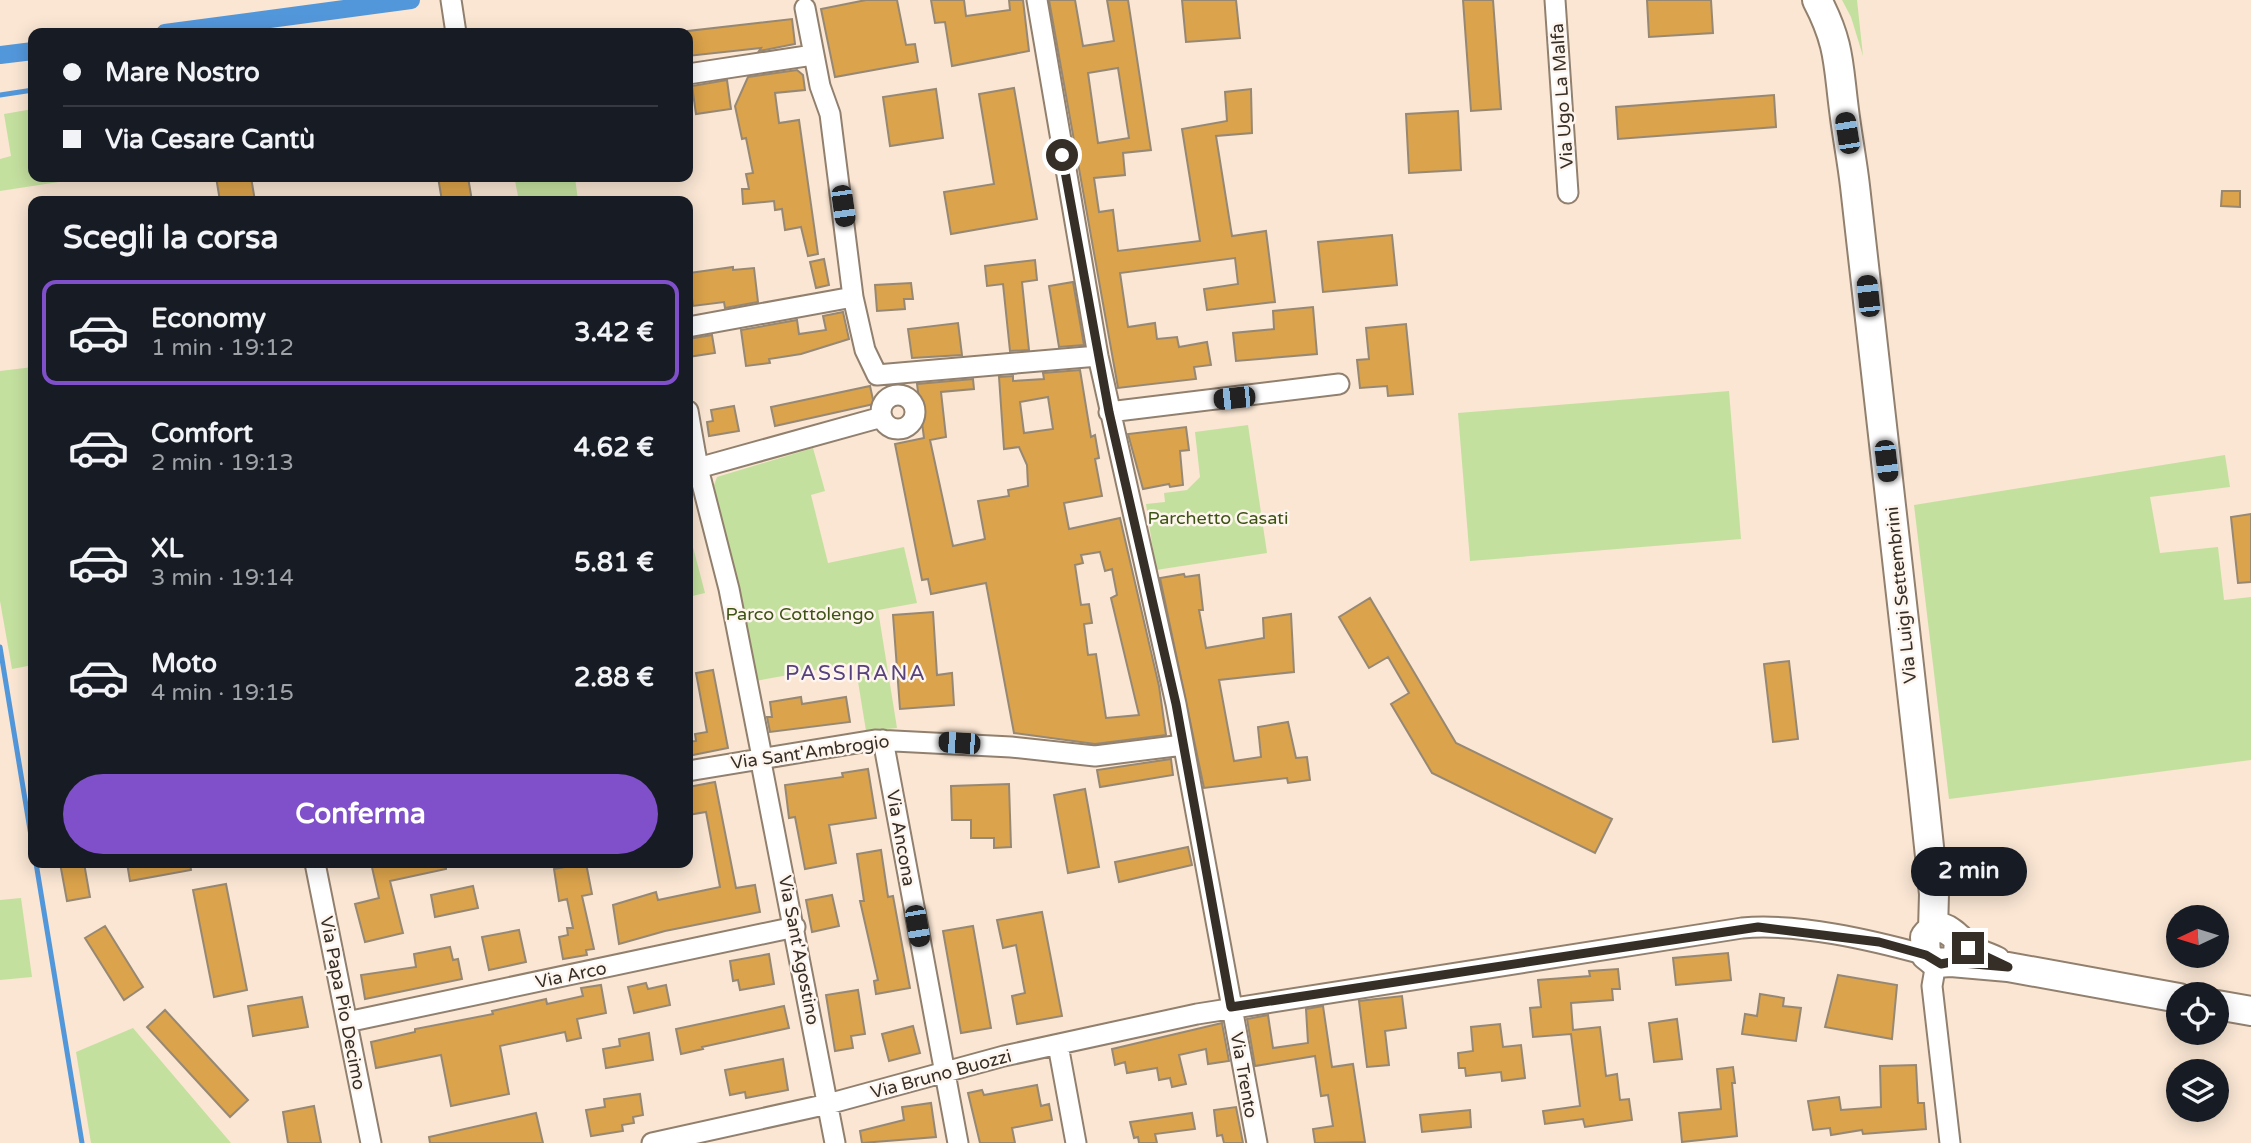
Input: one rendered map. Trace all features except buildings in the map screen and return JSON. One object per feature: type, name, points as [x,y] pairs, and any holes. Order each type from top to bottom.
[{"type":"street","points":[[451,0],[455,28]]},
{"type":"street","name":"Via Trento","points":[[1037,0],[1098,356],[1183,745],[1257,1143]]},
{"type":"street","name":"Via Ugo La Malfa","points":[[1555,0],[1568,193]]},
{"type":"street","name":"Via Luigi Settembrini","points":[[1803,0],[1819,33],[1843,107]]},
{"type":"street","name":"Via Luigi Settembrini","points":[[1817,0],[1837,46],[1842,70],[1843,107],[1855,186],[1941,946]]},
{"type":"street","points":[[805,8],[813,55],[830,114],[853,297],[866,350],[877,375],[894,402]]},
{"type":"street","points":[[693,73],[813,55]]},
{"type":"street","points":[[693,326],[853,297]]},
{"type":"street","points":[[877,375],[1098,356]]},
{"type":"street","points":[[698,468],[894,402],[910,386],[918,373]]},
{"type":"street","points":[[1109,412],[1339,384]]},
{"type":"street","name":"Via Sant'Agostino","points":[[693,440],[729,589],[835,1143]]},
{"type":"street","name":"Via Sant'Ambrogio","points":[[693,770],[761,757],[883,740],[1011,747],[1095,756],[1183,745]]},
{"type":"street","name":"Via Ancona","points":[[883,740],[958,1143]]},
{"type":"street","name":"Via Papa Pio Decimo","points":[[316,868],[371,1143]]},
{"type":"street","name":"Via Arco","points":[[347,1022],[795,927]]},
{"type":"street","name":"Via Bruno Buozzi","points":[[652,1143],[828,1104],[1058,1045],[1231,1007],[1742,928],[1776,928],[1879,942],[1941,946]]},
{"type":"street","points":[[1950,1143],[1932,986],[1941,946],[2008,967],[2166,996]]},
{"type":"street","points":[[2229,1007],[2251,1011]]},
{"type":"street","points":[[1058,1045],[1076,1143]]},
{"type":"green space","points":[[1842,0],[1857,0],[1863,56],[1851,17]]},
{"type":"green space","points":[[28,110],[28,182],[58,182],[0,191],[0,159],[11,156],[4,114]]},
{"type":"green space","points":[[515,182],[576,182],[577,196],[518,196]]},
{"type":"green space","points":[[28,368],[28,666],[12,669],[0,601],[0,371]]},
{"type":"green space","points":[[1729,391],[1741,539],[1470,561],[1458,413]]},
{"type":"green space","name":"Parchetto Casati","points":[[1248,425],[1267,553],[1156,570],[1146,504],[1165,502],[1164,493],[1187,490],[1200,477],[1195,432]]},
{"type":"green space","name":"Parco Cottolengo","points":[[813,448],[825,491],[811,495],[828,563],[904,547],[917,603],[878,610],[897,728],[866,731],[855,663],[755,681],[714,485],[717,477]]},
{"type":"green space","points":[[2225,455],[2230,487],[2150,497],[2160,553],[2218,547],[2224,600],[2251,597],[2251,760],[1949,799],[1914,505]]},
{"type":"green space","points":[[693,547],[705,593],[693,596]]},
{"type":"green space","points":[[21,898],[32,977],[0,980],[0,900]]},
{"type":"green space","points":[[133,1028],[231,1143],[91,1143],[76,1052]]},
{"type":"waterway","points":[[202,28],[411,0]]},
{"type":"waterway","points":[[0,55],[28,52]]},
{"type":"waterway","points":[[0,95],[28,91]]},
{"type":"waterway","points":[[0,647],[28,818]]},
{"type":"waterway","points":[[37,868],[82,1143]]},
{"type":"district","name":"PASSIRANA","points":[[856,673]]},
{"type":"route","points":[[1062,155],[1109,412],[1176,704],[1231,1007],[1758,927],[1879,942],[1926,955],[1932,962],[1941,964],[1951,962],[2008,967],[1968,948]]}]
